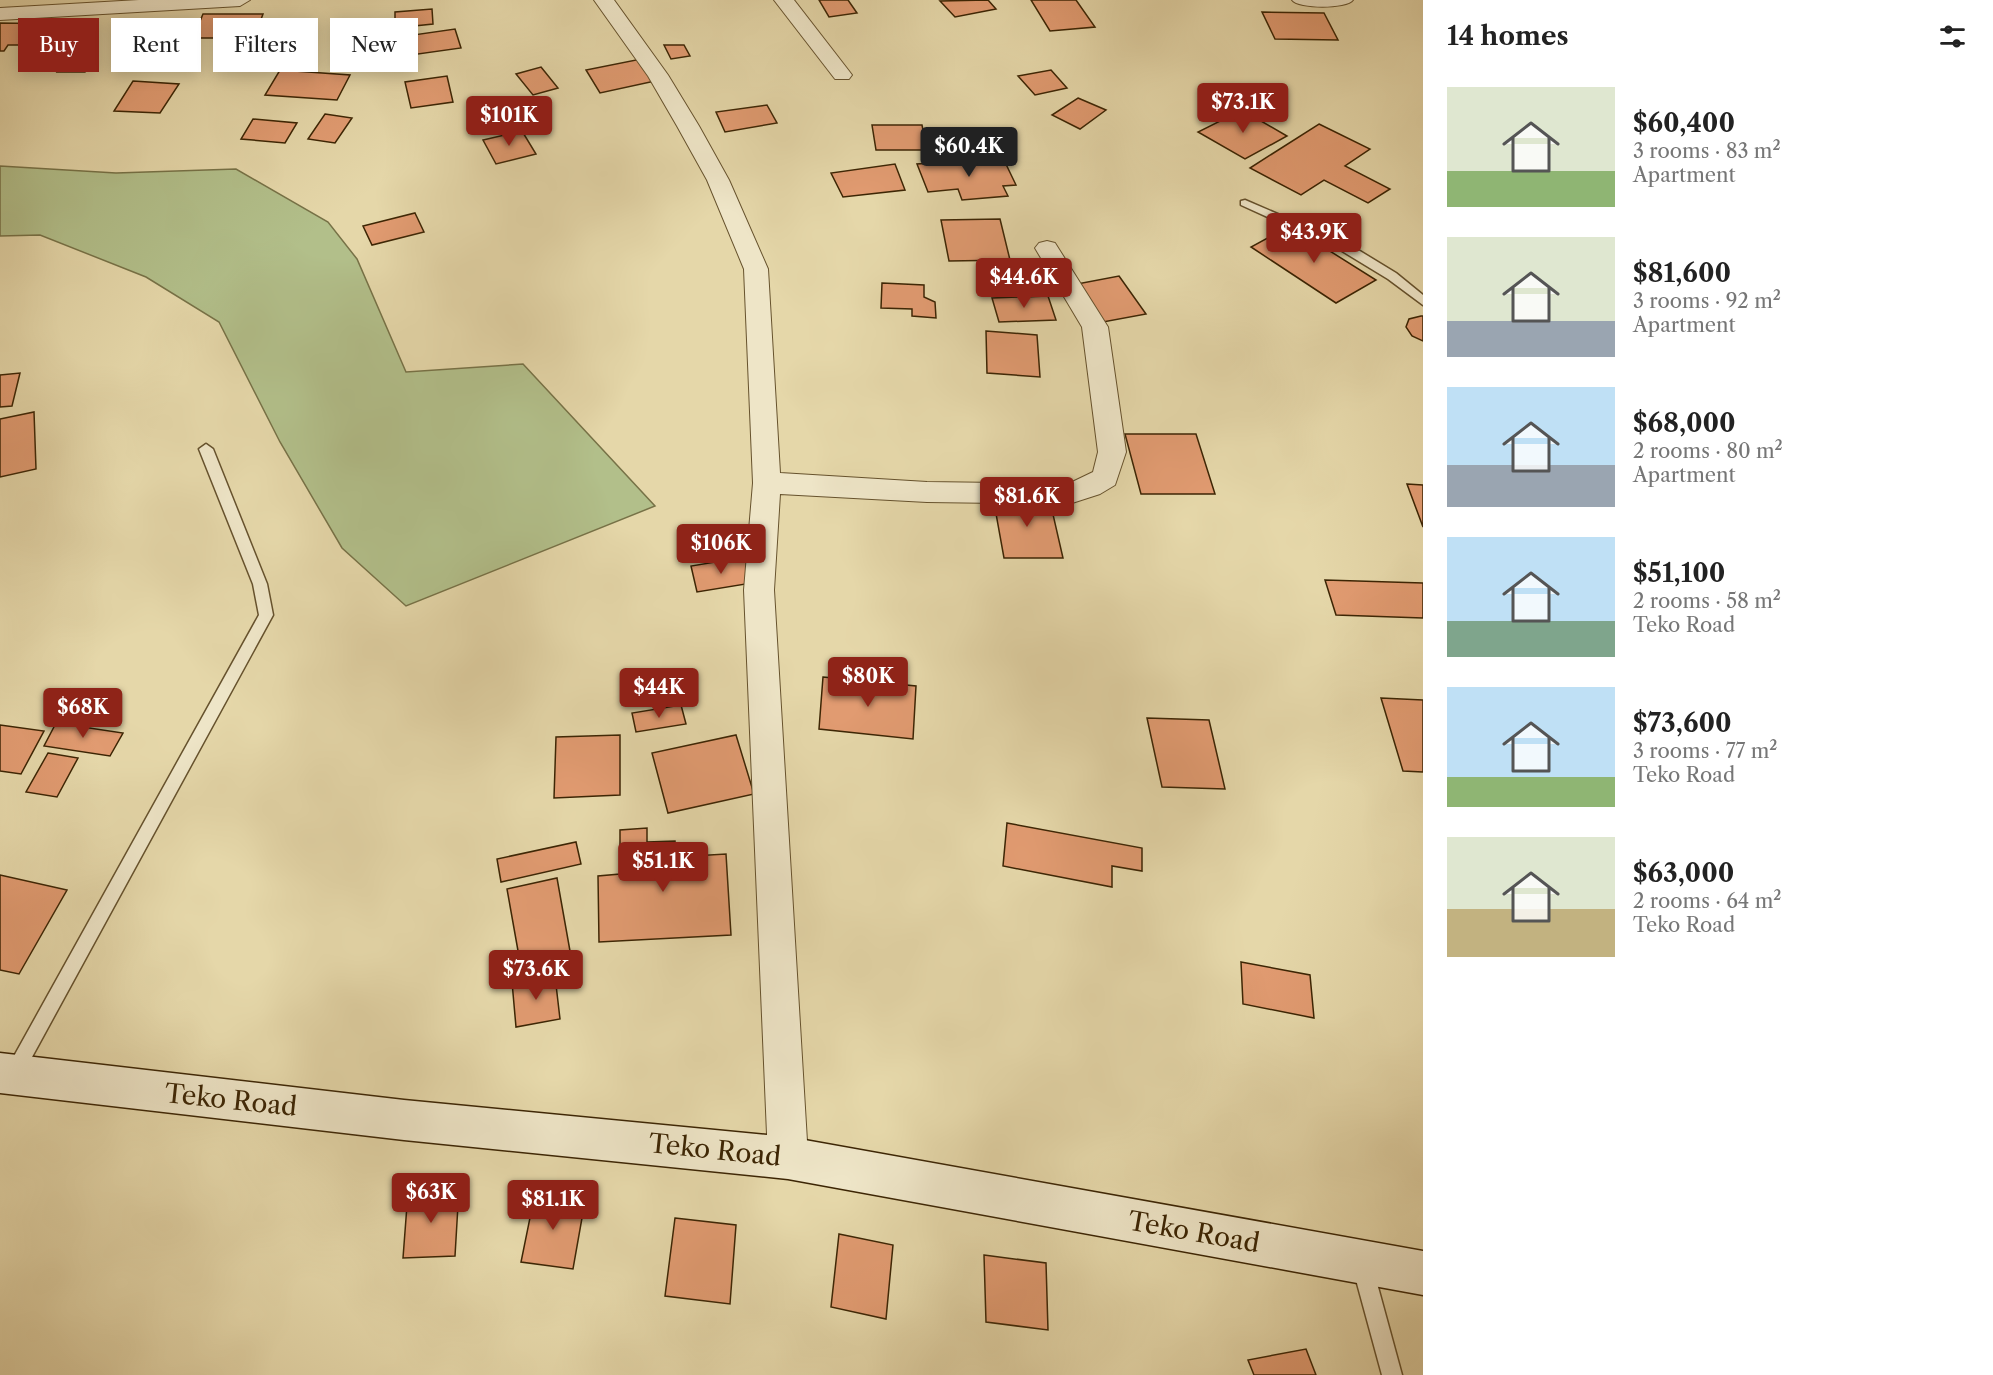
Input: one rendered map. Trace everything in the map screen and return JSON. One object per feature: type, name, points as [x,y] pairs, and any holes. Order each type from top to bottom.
[{"type":"street","points":[[0,14],[240,0]]},
{"type":"street","points":[[604,0],[657,75],[688,126],[718,180],[756,269],[767,483],[759,590],[788,1158]]},
{"type":"street","points":[[784,0],[842,75]]},
{"type":"street","points":[[1302,0],[1343,0]]},
{"type":"street","points":[[767,483],[927,492],[1069,494],[1090,487],[1105,478],[1112,452],[1095,327],[1047,248]]},
{"type":"street","name":"Teko Road","points":[[6,1074],[404,1120],[788,1158],[1423,1273]]},
{"type":"lane","points":[[1245,203],[1346,248],[1392,276],[1423,301]]},
{"type":"lane","points":[[6,1074],[266,615],[260,584],[206,449]]},
{"type":"lane","points":[[1361,1262],[1392,1375]]},
{"type":"green space","points":[[0,166],[116,173],[236,169],[328,222],[357,259],[406,372],[523,364],[655,506],[406,606],[342,548],[280,442],[219,322],[146,277],[40,235],[0,236]]},
{"type":"building","points":[[819,0],[848,0],[857,13],[829,17]]},
{"type":"building","points":[[988,0],[996,9],[955,17],[940,1]]},
{"type":"building","points":[[1031,0],[1076,0],[1095,27],[1050,31]]},
{"type":"building","points":[[432,9],[433,24],[418,26],[418,18],[395,18],[395,12]]},
{"type":"building","points":[[1262,12],[1324,13],[1338,40],[1275,39]]},
{"type":"building","points":[[203,14],[263,14],[262,18],[213,18],[213,38],[201,38]]},
{"type":"building","points":[[0,23],[18,23],[18,45],[8,45],[4,51],[0,51]]},
{"type":"building","points":[[455,29],[461,48],[418,54],[418,34]]},
{"type":"building","points":[[664,45],[684,45],[690,56],[671,59]]},
{"type":"building","points":[[641,59],[655,81],[600,93],[586,70]]},
{"type":"building","points":[[541,67],[558,88],[533,95],[516,74]]},
{"type":"building","points":[[1051,70],[1067,88],[1035,95],[1018,76]]},
{"type":"building","points":[[279,72],[350,75],[337,100],[265,95]]},
{"type":"building","points":[[447,76],[453,102],[411,108],[405,82]]},
{"type":"building","points":[[133,81],[179,84],[160,113],[114,111]]},
{"type":"building","points":[[1078,98],[1106,110],[1080,129],[1052,115]]},
{"type":"building","points":[[767,105],[777,123],[725,132],[716,112]]},
{"type":"building","points":[[1242,110],[1287,136],[1245,159],[1198,132]]},
{"type":"building","points":[[325,114],[352,118],[335,143],[308,139]]},
{"type":"building","points":[[253,119],[297,123],[285,143],[241,139]]},
{"type":"building","points":[[1319,124],[1370,149],[1345,166],[1390,189],[1368,203],[1324,180],[1301,195],[1250,168]]},
{"type":"building","points":[[872,125],[922,125],[927,150],[876,150]]},
{"type":"building","points":[[522,131],[536,154],[496,164],[483,140]]},
{"type":"building","points":[[944,136],[973,137],[974,154],[945,153]]},
{"type":"building","points":[[1003,158],[1016,185],[1003,186],[1008,196],[962,200],[958,189],[928,192],[917,164]]},
{"type":"building","points":[[895,164],[905,190],[843,197],[831,173]]},
{"type":"building","points":[[415,213],[424,232],[372,245],[363,226]]},
{"type":"building","points":[[1000,219],[1010,260],[949,261],[941,220]]},
{"type":"building","points":[[1290,226],[1376,280],[1336,303],[1251,247]]},
{"type":"building","points":[[1119,276],[1146,314],[1103,322],[1077,284]]},
{"type":"building","points":[[882,283],[924,285],[924,297],[935,302],[936,318],[912,316],[912,309],[881,308]]},
{"type":"building","points":[[1048,296],[1056,320],[999,322],[992,298]]},
{"type":"building","points":[[1423,316],[1423,341],[1412,336],[1406,327],[1409,319]]},
{"type":"building","points":[[986,331],[1037,335],[1040,377],[987,373]]},
{"type":"building","points":[[20,373],[12,406],[0,407],[0,375]]},
{"type":"building","points":[[34,412],[36,469],[0,477],[0,419]]},
{"type":"building","points":[[1125,434],[1196,434],[1215,494],[1141,494]]},
{"type":"building","points":[[1407,484],[1423,485],[1423,527]]},
{"type":"building","points":[[993,497],[1049,497],[1063,558],[1004,558]]},
{"type":"building","points":[[745,557],[752,583],[697,592],[691,566]]},
{"type":"building","points":[[1325,580],[1423,583],[1423,618],[1336,615]]},
{"type":"building","points":[[823,677],[916,686],[913,739],[819,729]]},
{"type":"building","points":[[1381,698],[1423,700],[1423,772],[1403,771]]},
{"type":"building","points":[[681,705],[686,724],[636,732],[632,713]]},
{"type":"building","points":[[1147,718],[1209,720],[1225,789],[1162,787]]},
{"type":"building","points":[[56,723],[123,733],[110,756],[44,746]]},
{"type":"building","points":[[0,725],[44,731],[21,774],[0,771]]},
{"type":"building","points":[[620,735],[620,795],[554,798],[556,737]]},
{"type":"building","points":[[736,735],[754,794],[668,813],[652,753]]},
{"type":"building","points":[[48,753],[78,758],[57,797],[26,792]]},
{"type":"building","points":[[1007,823],[1142,848],[1142,871],[1112,866],[1112,887],[1003,866]]},
{"type":"building","points":[[647,828],[647,842],[675,841],[676,857],[726,854],[731,935],[599,942],[598,876],[620,874],[620,830]]},
{"type":"building","points":[[576,842],[581,864],[501,882],[497,859]]},
{"type":"building","points":[[0,875],[67,890],[19,974],[0,970]]},
{"type":"building","points":[[557,878],[570,951],[520,962],[507,889]]},
{"type":"building","points":[[1241,962],[1310,975],[1314,1018],[1243,1004]]},
{"type":"building","points":[[555,976],[560,1019],[516,1027],[512,982]]},
{"type":"building","points":[[459,1188],[455,1256],[403,1258],[408,1192]]},
{"type":"building","points":[[535,1193],[585,1201],[573,1269],[521,1262]]},
{"type":"building","points":[[675,1218],[736,1225],[730,1304],[665,1296]]},
{"type":"building","points":[[839,1234],[893,1245],[886,1319],[831,1307]]},
{"type":"building","points":[[984,1255],[1046,1263],[1048,1330],[986,1322]]},
{"type":"building","points":[[1306,1349],[1316,1375],[1254,1375],[1248,1360]]}]
